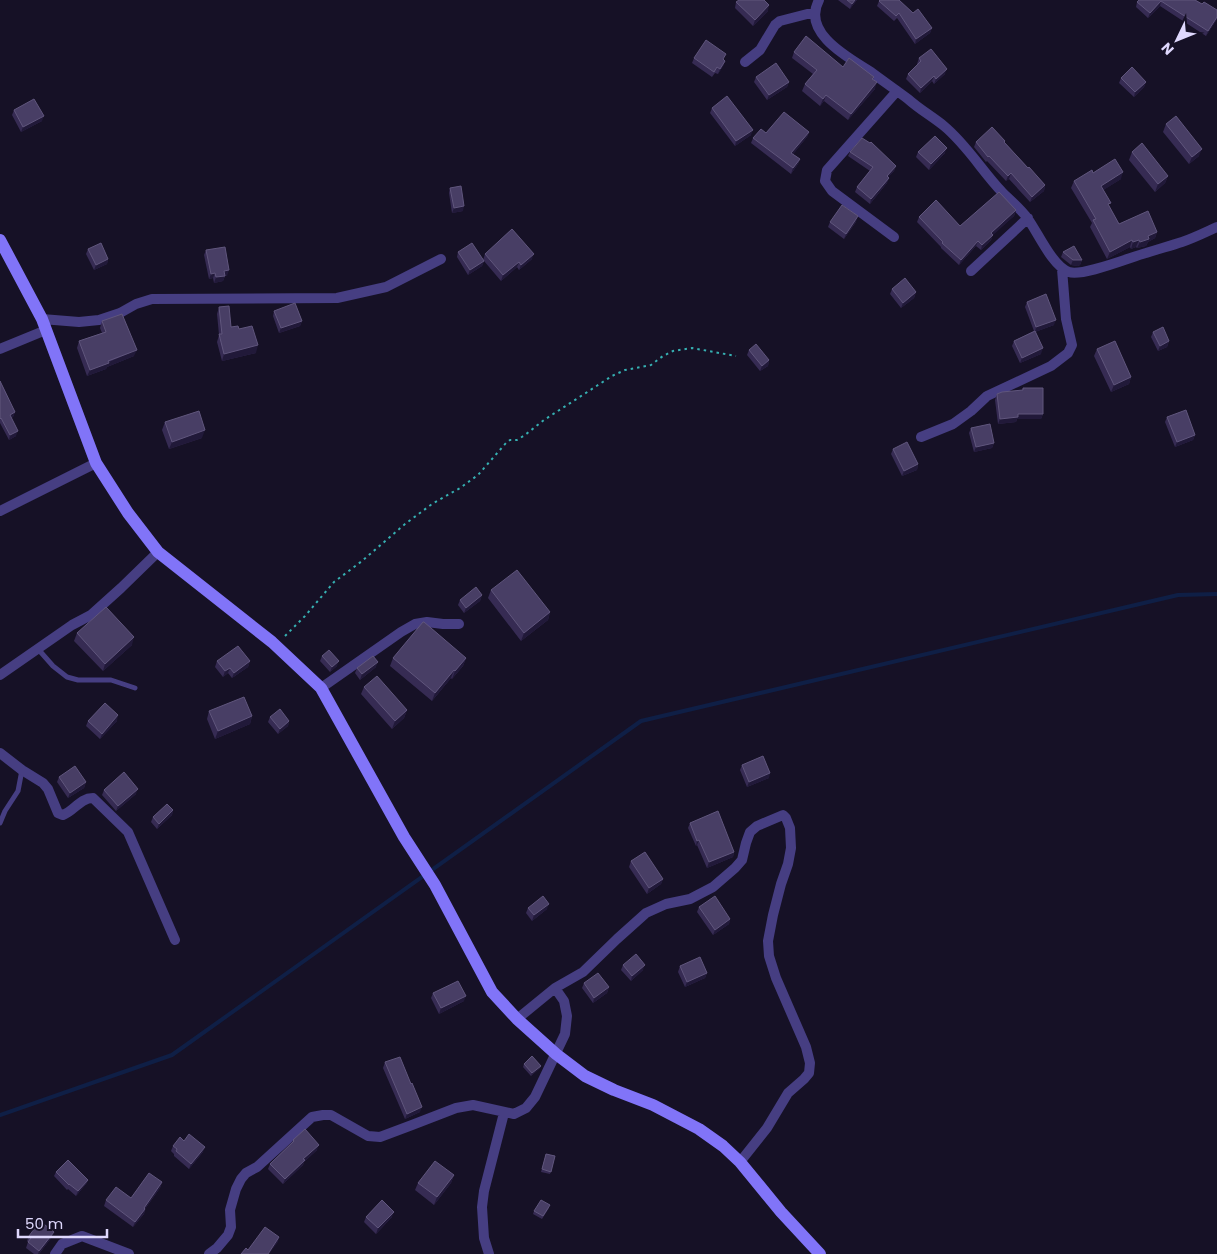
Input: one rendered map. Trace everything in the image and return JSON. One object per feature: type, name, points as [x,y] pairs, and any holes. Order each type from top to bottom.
[{"type":"street","points":[[819,0],[815,12],[819,29],[826,39],[840,52],[945,127],[1002,192],[1028,218],[1043,244],[1062,269],[1072,273],[1095,270],[1183,242],[1217,226]]},
{"type":"street","points":[[745,62],[760,50],[775,25],[780,21],[815,12]]},
{"type":"street","points":[[894,237],[832,191],[825,181],[827,170],[897,91]]},
{"type":"street","points":[[972,271],[1028,218]]},
{"type":"street","points":[[0,240],[44,325],[96,463],[128,513],[158,552],[276,645],[321,688],[404,837],[435,884],[492,992],[517,1019],[556,1054],[585,1076],[614,1090],[653,1105],[699,1129],[723,1146],[740,1162],[781,1212],[820,1254]]},
{"type":"street","points":[[0,350],[44,325],[99,320],[152,299],[336,298],[386,287],[441,259]]},
{"type":"street","points":[[921,437],[953,424],[987,396],[1051,366],[1068,353],[1072,345],[1066,319],[1062,269]]},
{"type":"street","points":[[0,511],[96,463]]},
{"type":"street","points":[[0,675],[72,625],[91,615],[122,588],[158,552]]},
{"type":"street","points":[[321,688],[415,624],[427,622],[459,624]]},
{"type":"street","points":[[0,753],[43,783],[48,789],[58,813],[67,814],[83,800],[93,798],[128,832],[176,940]]},
{"type":"street","points":[[517,1019],[555,988],[584,972],[617,938],[646,913],[666,904],[690,899],[713,887],[742,860],[750,832],[757,826],[783,815],[790,828],[791,848],[773,914],[768,941],[768,956],[806,1047],[810,1063],[808,1073],[804,1079],[788,1093],[766,1128],[740,1162]]},
{"type":"street","points":[[209,1254],[228,1235],[231,1227],[230,1210],[241,1179],[312,1117],[331,1115],[368,1136],[380,1137],[464,1106],[473,1105],[514,1114],[526,1108],[535,1097],[565,1034],[567,1016],[564,1001],[555,988]]},
{"type":"street","points":[[488,1254],[484,1238],[482,1207],[484,1191],[504,1112]]},
{"type":"street","points":[[55,1254],[62,1244],[82,1236],[128,1254]]},
{"type":"lane","points":[[38,649],[53,666],[67,677],[78,680],[112,680],[135,688]]},
{"type":"lane","points":[[0,823],[5,811],[18,791],[22,770]]},
{"type":"path","points":[[276,645],[306,616],[334,582],[432,504],[478,476],[510,440],[517,440],[525,435],[544,420],[612,376],[625,370],[651,365],[673,351],[692,348],[736,356]]},
{"type":"building","points":[[739,0],[764,0],[769,5],[755,20],[736,2]]},
{"type":"building","points":[[847,0],[855,0],[852,4]]},
{"type":"building","points":[[880,0],[899,0],[913,13],[918,9],[932,28],[916,39],[899,13],[896,16]]},
{"type":"building","points":[[1139,0],[1195,0],[1202,4],[1204,2],[1217,10],[1217,17],[1208,31],[1161,1],[1150,13],[1137,2]]},
{"type":"building","points":[[806,36],[843,67],[849,58],[874,77],[872,79],[877,82],[851,114],[826,95],[823,99],[805,84],[817,70],[794,52]]},
{"type":"building","points":[[706,40],[726,54],[723,59],[725,61],[720,69],[717,67],[714,72],[694,58]]},
{"type":"building","points":[[931,49],[947,69],[936,79],[934,76],[921,88],[908,74],[921,61],[919,58]]},
{"type":"building","points":[[776,63],[789,82],[769,95],[756,77]]},
{"type":"building","points":[[1132,67],[1146,82],[1135,92],[1121,78]]},
{"type":"building","points":[[727,96],[753,130],[736,141],[712,108]]},
{"type":"building","points":[[34,99],[44,116],[23,127],[14,110]]},
{"type":"building","points":[[784,112],[809,132],[791,153],[800,159],[793,168],[753,138],[761,129],[766,133]]},
{"type":"building","points":[[1176,116],[1202,149],[1192,157],[1166,124]]},
{"type":"building","points":[[992,127],[1045,185],[1032,197],[1011,173],[1008,176],[988,157],[976,142]]},
{"type":"building","points":[[935,136],[947,148],[931,164],[918,152]]},
{"type":"building","points":[[862,138],[871,142],[896,166],[887,176],[889,178],[871,199],[857,187],[873,167],[850,152]]},
{"type":"building","points":[[1142,143],[1168,176],[1158,184],[1132,152]]},
{"type":"building","points":[[1115,159],[1123,172],[1101,186],[1111,203],[1108,204],[1119,224],[1148,211],[1157,232],[1148,236],[1149,239],[1140,242],[1139,240],[1133,242],[1132,240],[1110,252],[1093,220],[1096,219],[1074,181],[1092,170],[1093,173]]},
{"type":"building","points":[[461,186],[464,206],[454,208],[450,188]]},
{"type":"building","points":[[999,192],[1016,210],[991,233],[993,235],[982,245],[978,241],[961,260],[942,243],[919,217],[936,200],[960,226]]},
{"type":"building","points":[[842,205],[858,216],[846,234],[830,222]]},
{"type":"building","points":[[512,229],[534,254],[521,265],[519,262],[503,275],[485,254]]},
{"type":"building","points":[[101,243],[108,259],[96,265],[88,249]]},
{"type":"building","points":[[472,243],[484,261],[470,270],[458,252]]},
{"type":"building","points":[[1074,246],[1082,260],[1073,260],[1063,252]]},
{"type":"building","points":[[225,247],[229,270],[224,271],[225,276],[216,277],[215,273],[211,274],[206,250]]},
{"type":"building","points":[[905,278],[916,292],[903,303],[892,289]]},
{"type":"building","points":[[1046,294],[1056,320],[1036,327],[1027,302]]},
{"type":"building","points":[[295,303],[302,321],[281,328],[274,311]]},
{"type":"building","points":[[229,306],[231,327],[238,326],[239,329],[252,326],[258,345],[224,354],[219,334],[222,334],[219,307]]},
{"type":"building","points":[[122,314],[137,350],[90,370],[79,341],[106,332],[102,321]]},
{"type":"building","points":[[1163,327],[1169,341],[1160,346],[1153,332]]},
{"type":"building","points":[[1035,331],[1043,348],[1022,358],[1014,341]]},
{"type":"building","points":[[1115,341],[1131,377],[1114,385],[1097,349]]},
{"type":"building","points":[[756,344],[769,360],[762,366],[749,350]]},
{"type":"building","points":[[0,381],[15,412],[10,415],[18,431],[10,435],[0,419]]},
{"type":"building","points":[[1023,388],[1043,388],[1043,414],[1018,414],[1018,417],[1000,419],[997,394],[1023,390]]},
{"type":"building","points":[[1186,410],[1195,435],[1177,442],[1167,417]]},
{"type":"building","points":[[199,411],[205,430],[172,442],[165,422]]},
{"type":"building","points":[[990,424],[994,443],[976,447],[971,428]]},
{"type":"building","points":[[907,442],[918,464],[904,471],[893,449]]},
{"type":"building","points":[[517,570],[550,612],[524,633],[491,590]]},
{"type":"building","points":[[476,587],[482,595],[466,608],[460,600]]},
{"type":"building","points":[[106,607],[134,637],[105,664],[77,633]]},
{"type":"building","points":[[423,622],[466,658],[435,693],[393,658]]},
{"type":"building","points":[[238,646],[250,661],[234,673],[230,668],[225,671],[217,661]]},
{"type":"building","points":[[329,650],[339,661],[332,667],[322,656]]},
{"type":"building","points":[[373,656],[378,662],[362,674],[357,668]]},
{"type":"building","points":[[377,676],[407,710],[395,721],[364,687]]},
{"type":"building","points":[[244,697],[252,716],[218,731],[209,711]]},
{"type":"building","points":[[105,703],[118,715],[102,734],[88,721]]},
{"type":"building","points":[[280,709],[289,721],[280,729],[270,717]]},
{"type":"building","points":[[763,756],[770,773],[749,782],[742,765]]},
{"type":"building","points":[[75,766],[86,782],[70,793],[59,777]]},
{"type":"building","points":[[124,772],[138,789],[118,806],[104,790]]},
{"type":"building","points":[[167,804],[173,810],[159,824],[153,817]]},
{"type":"building","points":[[718,811],[734,852],[709,862],[699,840],[697,841],[690,823]]},
{"type":"building","points":[[645,852],[663,879],[649,888],[631,861]]},
{"type":"building","points":[[543,896],[549,904],[534,915],[528,908]]},
{"type":"building","points":[[715,896],[730,919],[715,930],[699,907]]},
{"type":"building","points":[[636,954],[645,965],[632,976],[623,965]]},
{"type":"building","points":[[700,957],[707,973],[687,982],[680,966]]},
{"type":"building","points":[[598,973],[609,987],[594,998],[584,983]]},
{"type":"building","points":[[458,981],[466,996],[441,1008],[433,993]]},
{"type":"building","points":[[532,1056],[541,1066],[532,1073],[524,1064]]},
{"type":"building","points":[[400,1057],[422,1107],[407,1114],[385,1062]]},
{"type":"building","points":[[305,1129],[319,1145],[285,1179],[270,1164]]},
{"type":"building","points":[[189,1134],[205,1147],[191,1164],[173,1146],[180,1137],[184,1141]]},
{"type":"building","points":[[546,1154],[555,1156],[551,1172],[542,1169]]},
{"type":"building","points":[[68,1160],[88,1180],[78,1191],[56,1172]]},
{"type":"building","points":[[435,1161],[454,1175],[437,1197],[418,1183]]},
{"type":"building","points":[[149,1173],[162,1182],[135,1222],[106,1200],[116,1187],[131,1198]]},
{"type":"building","points":[[382,1200],[394,1212],[378,1228],[366,1217]]},
{"type":"building","points":[[541,1200],[550,1205],[543,1216],[534,1211]]},
{"type":"building","points":[[40,1221],[54,1232],[39,1251],[28,1242],[31,1238],[29,1236]]},
{"type":"building","points":[[265,1227],[279,1237],[268,1254],[241,1254],[246,1248],[248,1250]]},
{"type":"waterway","points":[[0,1115],[172,1055],[641,721],[1178,595],[1217,594]]}]
